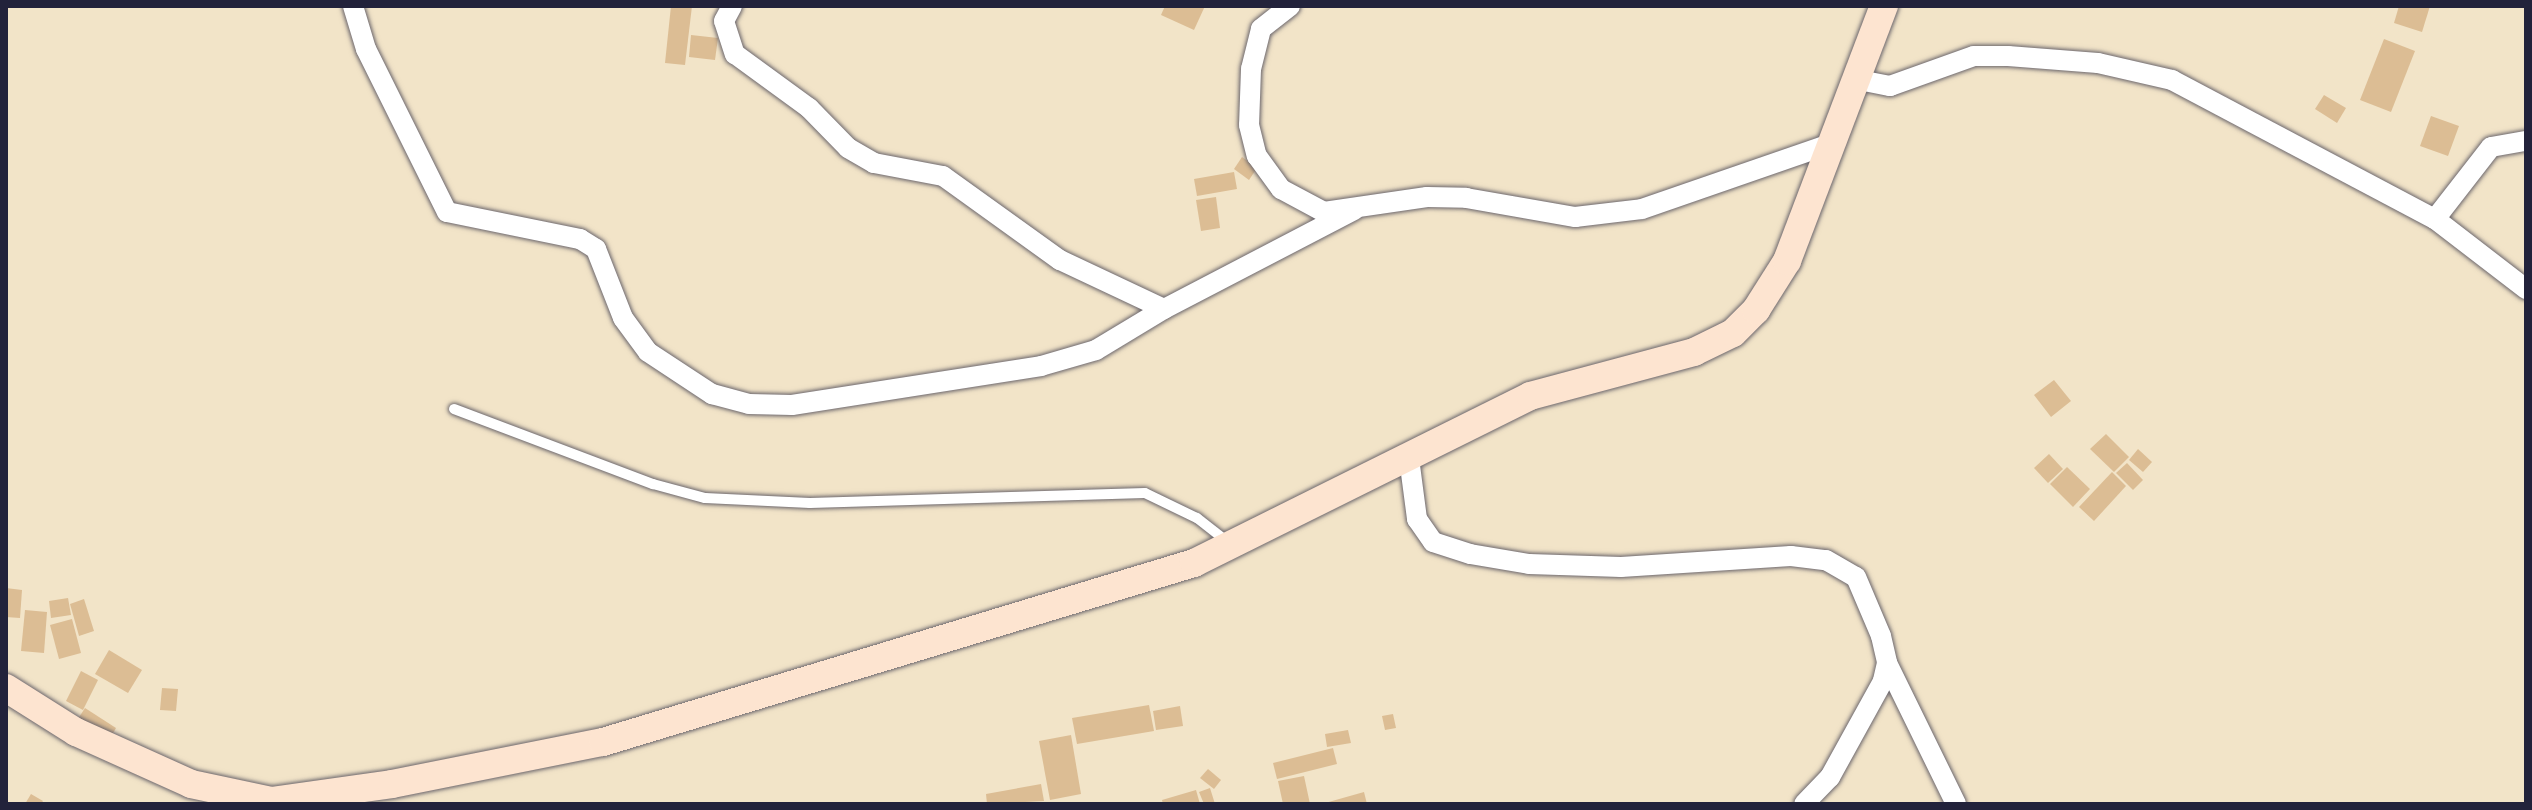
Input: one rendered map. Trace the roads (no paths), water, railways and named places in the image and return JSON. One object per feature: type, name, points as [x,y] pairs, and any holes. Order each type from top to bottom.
[{"type":"main road","points":[[6,688],[76,732],[191,784],[278,802],[392,784],[603,742],[1194,563],[1530,396],[1694,352],[1733,333],[1756,310],[1787,261],[1827,145],[1884,6]]},
{"type":"street","points":[[353,6],[366,49],[447,212],[580,239],[596,249],[623,318],[648,352],[712,394],[749,404],[792,405],[1026,368],[1096,350],[1164,309],[1354,210]]},
{"type":"street","points":[[732,6],[724,21],[735,54],[809,108],[848,148],[874,163],[943,176],[1060,260],[1164,309]]},
{"type":"street","points":[[1290,6],[1261,29],[1251,69],[1249,125],[1257,156],[1281,189],[1324,212],[1427,197],[1466,198],[1575,217],[1642,209],[1827,145]]},
{"type":"street","points":[[1854,79],[1890,86],[1974,56],[2008,56],[2098,63],[2172,80],[2435,219],[2526,289]]},
{"type":"street","points":[[2435,219],[2491,147],[2526,141]]},
{"type":"street","points":[[1409,458],[1417,519],[1433,542],[1470,554],[1529,564],[1621,567],[1791,556],[1826,560],[1856,577],[1872,603],[1887,663],[1956,804]]},
{"type":"street","points":[[1804,804],[1830,777],[1883,681],[1887,663]]},
{"type":"lane","points":[[454,409],[653,484],[705,498],[810,503],[1145,493],[1197,518],[1230,544]]}]
